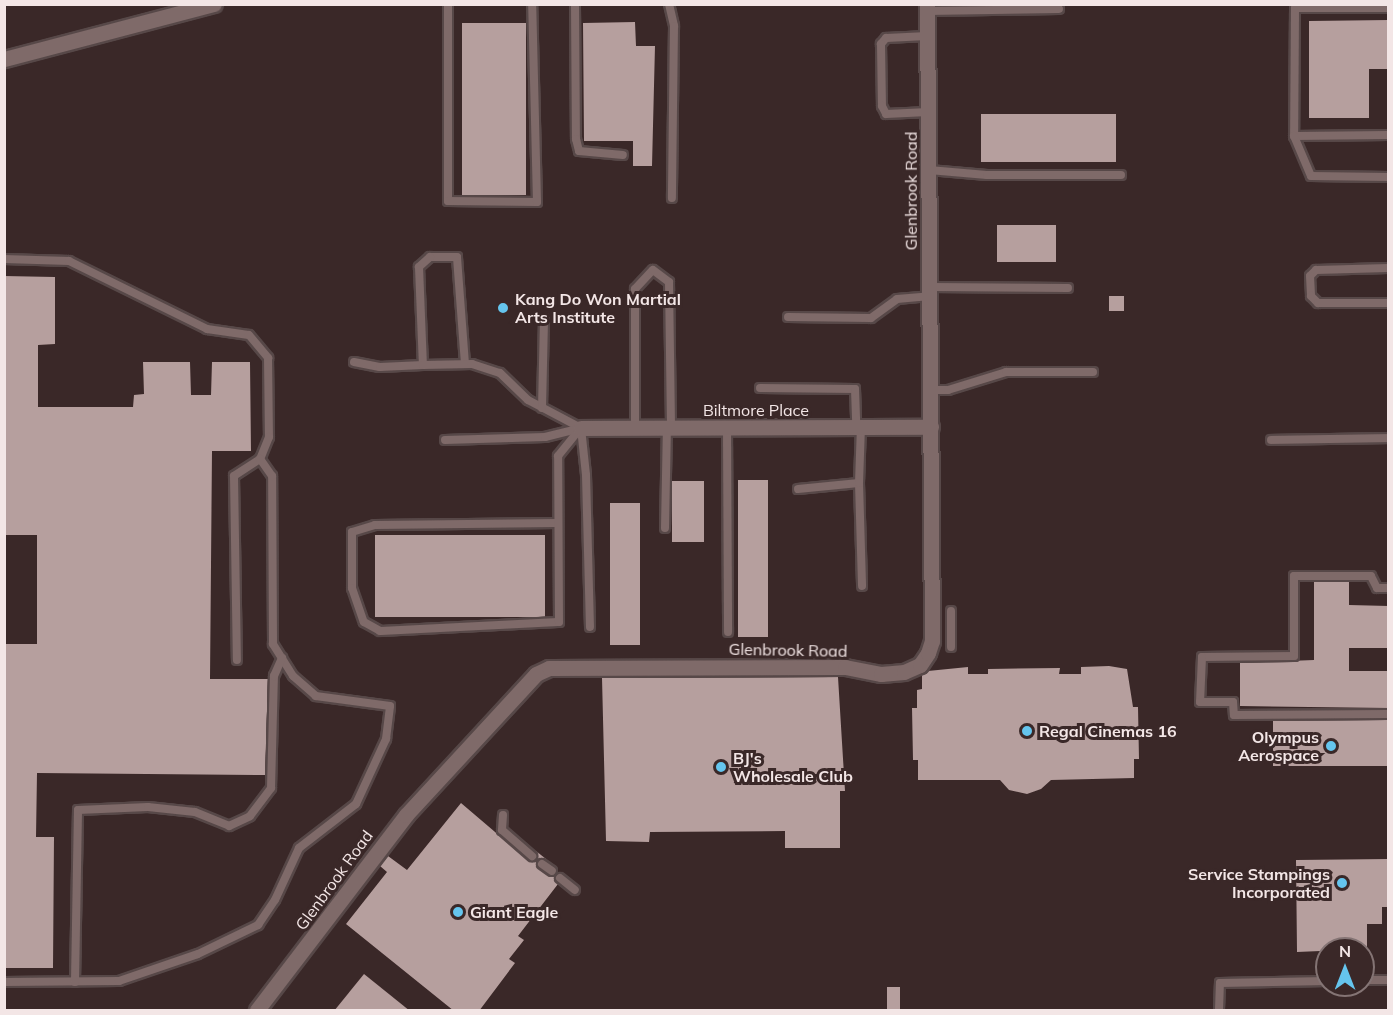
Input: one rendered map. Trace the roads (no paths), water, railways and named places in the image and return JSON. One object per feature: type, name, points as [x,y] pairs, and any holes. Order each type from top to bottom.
[{"type":"street","points":[[4,59],[184,8],[214,4]]},
{"type":"street","name":"Glenbrook Road","points":[[258,1011],[406,815],[536,674],[549,668],[845,667],[881,674],[904,672],[920,665],[932,641],[927,8]]},
{"type":"street","name":"Biltmore Place","points":[[581,428],[931,427]]},
{"type":"lane","points":[[448,4],[448,201],[537,202],[532,4]]},
{"type":"lane","points":[[575,4],[579,151],[623,155]]},
{"type":"lane","points":[[669,4],[674,26],[672,198]]},
{"type":"lane","points":[[927,8],[1059,9]]},
{"type":"lane","points":[[1389,8],[1295,8],[1294,136],[1311,176],[1389,177]]},
{"type":"lane","points":[[927,36],[885,38],[882,55],[882,106],[886,114],[928,112]]},
{"type":"lane","points":[[1294,136],[1389,135]]},
{"type":"lane","points":[[928,170],[987,175],[1120,175]]},
{"type":"lane","points":[[423,365],[419,267],[430,257],[457,257],[465,364]]},
{"type":"lane","points":[[4,259],[69,261],[207,329],[249,335],[268,358],[269,438],[260,459],[234,476],[237,660]]},
{"type":"lane","points":[[1389,268],[1316,270],[1310,276],[1311,296],[1318,303],[1389,303]]},
{"type":"lane","points":[[635,428],[634,289],[653,270],[669,282],[669,428],[665,528]]},
{"type":"lane","points":[[788,317],[871,318],[897,299],[930,291],[1068,288]]},
{"type":"lane","points":[[542,408],[544,319]]},
{"type":"lane","points":[[354,362],[380,367],[465,364],[500,373],[528,400],[581,428]]},
{"type":"lane","points":[[930,390],[948,390],[1006,372],[1093,372]]},
{"type":"lane","points":[[760,388],[855,389],[859,427],[862,586]]},
{"type":"lane","points":[[445,440],[545,437],[581,428]]},
{"type":"lane","points":[[558,523],[375,525],[352,532],[352,588],[364,622],[380,631],[559,622],[558,456],[581,428]]},
{"type":"lane","points":[[581,428],[586,475],[590,627]]},
{"type":"lane","points":[[727,428],[728,632]]},
{"type":"lane","points":[[1271,440],[1389,438]]},
{"type":"lane","points":[[4,982],[119,981],[198,954],[258,925],[275,900],[299,848],[356,804],[386,739],[390,706],[316,696],[293,676],[273,644],[272,476],[260,459]]},
{"type":"lane","points":[[798,489],[859,483]]},
{"type":"lane","points":[[1389,588],[1377,588],[1371,576],[1294,576],[1294,656],[1202,657],[1200,702],[1233,702],[1234,715],[1389,714]]},
{"type":"lane","points":[[951,611],[951,647]]},
{"type":"lane","points":[[75,982],[78,810],[172,809],[195,812],[229,826],[250,816],[271,788],[274,676],[282,658]]},
{"type":"lane","points":[[503,815],[502,830],[532,856]]},
{"type":"lane","points":[[542,864],[552,872]]},
{"type":"lane","points":[[560,878],[575,890]]},
{"type":"lane","points":[[1219,1011],[1220,983],[1315,981]]},
{"type":"place","name":"Kang Do Won Martial Arts Institute","points":[[503,308]]},
{"type":"place","name":"Regal Cinemas 16","points":[[1027,731]]},
{"type":"place","name":"Olympus Aerospace","points":[[1331,746]]},
{"type":"place","name":"BJ's Wholesale Club","points":[[721,767]]},
{"type":"place","name":"Service Stampings Incorporated","points":[[1342,883]]},
{"type":"place","name":"Giant Eagle","points":[[458,912]]}]
